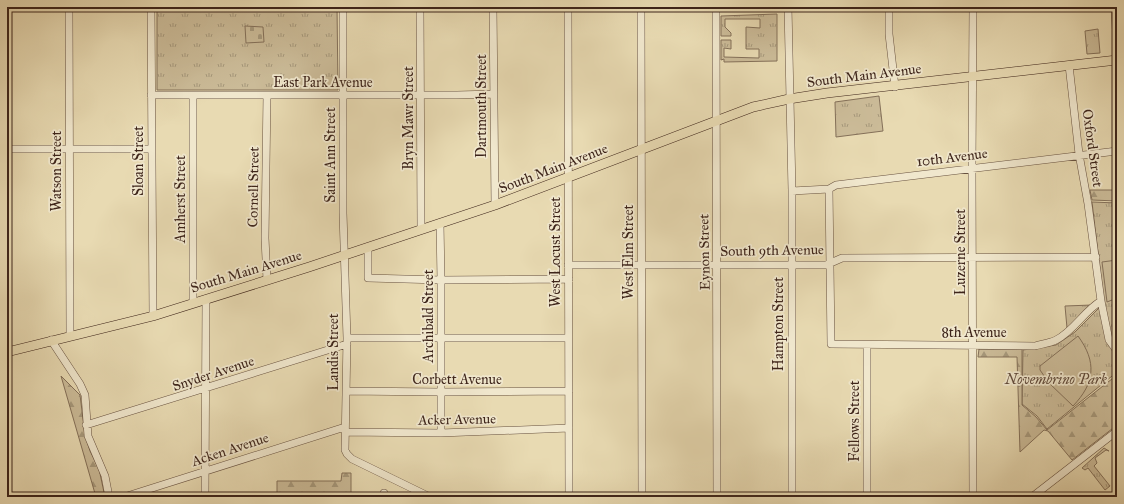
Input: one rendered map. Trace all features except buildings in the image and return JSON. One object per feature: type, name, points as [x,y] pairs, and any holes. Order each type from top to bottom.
[{"type":"main road","name":"South Main Avenue","points":[[7,352],[153,316],[368,247],[495,205],[753,107],[827,93],[895,87],[972,75],[1117,60]]},
{"type":"street","name":"Watson Street","points":[[69,7],[68,150],[70,336]]},
{"type":"street","name":"Sloan Street","points":[[151,7],[153,316]]},
{"type":"street","name":"Saint Ann Street","points":[[343,7],[343,213],[345,254]]},
{"type":"street","name":"Bryn Mawr Street","points":[[420,7],[421,229]]},
{"type":"street","name":"Dartmouth Street","points":[[494,7],[495,205]]},
{"type":"street","name":"West Locust Street","points":[[568,7],[567,177],[569,279],[569,497]]},
{"type":"street","name":"West Elm Street","points":[[641,7],[640,150],[642,497]]},
{"type":"street","name":"Eynon Street","points":[[716,7],[715,121],[718,497]]},
{"type":"street","name":"Hampton Street","points":[[788,7],[792,191],[792,497]]},
{"type":"street","points":[[889,7],[889,34],[895,87]]},
{"type":"street","name":"Luzerne Street","points":[[973,7],[973,497]]},
{"type":"street","points":[[1115,7],[1117,52]]},
{"type":"street","name":"Oxford Street","points":[[1069,65],[1079,154],[1096,258],[1101,301],[1109,340],[1117,351]]},
{"type":"street","name":"East Park Avenue","points":[[151,95],[494,94]]},
{"type":"street","name":"Amherst Street","points":[[192,95],[193,302]]},
{"type":"street","name":"Cornell Street","points":[[267,95],[267,280]]},
{"type":"street","points":[[7,149],[152,149]]},
{"type":"street","name":"10th Avenue","points":[[792,191],[829,188],[836,185],[1079,154],[1117,151]]},
{"type":"street","points":[[829,188],[831,262]]},
{"type":"street","name":"Archibald Street","points":[[440,223],[441,433]]},
{"type":"street","points":[[368,247],[368,278],[441,280],[569,279]]},
{"type":"street","name":"Landis Street","points":[[345,254],[347,341],[345,450],[352,459],[430,497]]},
{"type":"street","name":"South 9th Avenue","points":[[568,265],[826,265],[842,258],[1096,258]]},
{"type":"street","name":"8th Avenue","points":[[831,262],[831,344],[1035,346],[1055,341],[1068,333],[1094,306],[1101,301]]},
{"type":"street","points":[[205,497],[206,299]]},
{"type":"street","name":"Snyder Avenue","points":[[86,425],[206,388],[347,341],[441,337],[568,338]]},
{"type":"street","points":[[51,340],[80,384],[85,395],[88,436],[105,476],[109,497]]},
{"type":"street","name":"Fellows Street","points":[[867,345],[867,497]]},
{"type":"street","name":"Corbett Avenue","points":[[346,391],[569,391]]},
{"type":"street","name":"Acker Avenue","points":[[345,429],[441,433],[569,428]]},
{"type":"street","name":"Acken Avenue","points":[[124,497],[205,470],[345,429]]},
{"type":"street","points":[[1032,497],[1117,431]]},
{"type":"green space","points":[[157,7],[337,7],[338,90],[157,90]]},
{"type":"green space","points":[[777,14],[777,61],[724,62],[724,59],[721,60],[721,40],[731,40],[731,49],[724,48],[724,57],[759,58],[759,49],[746,49],[746,27],[760,28],[760,19],[725,19],[725,27],[731,33],[731,36],[721,36],[721,16]]},
{"type":"green space","points":[[245,26],[263,27],[264,42],[246,43]]},
{"type":"green space","points":[[1098,29],[1100,53],[1087,54],[1085,31]]},
{"type":"green space","points":[[879,96],[883,131],[836,137],[835,102]]},
{"type":"green space","points":[[1090,190],[1117,190],[1117,201],[1092,200]]},
{"type":"green space","name":"Novembrino Park","points":[[1092,202],[1117,203],[1117,372],[1047,429],[1037,416],[1022,404],[1023,350],[1056,345],[1075,332],[1104,303]]},
{"type":"green space","points":[[1117,260],[1117,298],[1107,302],[1102,262]]},
{"type":"green space","points":[[1092,305],[1067,328],[1065,306]]},
{"type":"green space","points":[[1078,336],[1088,355],[1091,364],[1091,372],[1086,389],[1073,406],[1049,383],[1040,370],[1040,366]]},
{"type":"green space","points":[[979,349],[1022,349],[1022,405],[1036,417],[1047,430],[1117,375],[1117,425],[1072,460],[1048,431],[1044,430],[1020,452],[1017,357],[978,357]]},
{"type":"green space","points":[[61,376],[80,395],[85,435],[90,451],[99,469],[105,497],[96,497]]},
{"type":"green space","points":[[1104,448],[1109,451],[1106,450],[1095,458],[1097,463],[1094,466],[1110,486],[1105,490],[1088,468],[1085,470],[1082,468]]},
{"type":"green space","points":[[342,473],[351,473],[351,497],[277,497],[277,481],[341,481]]}]
